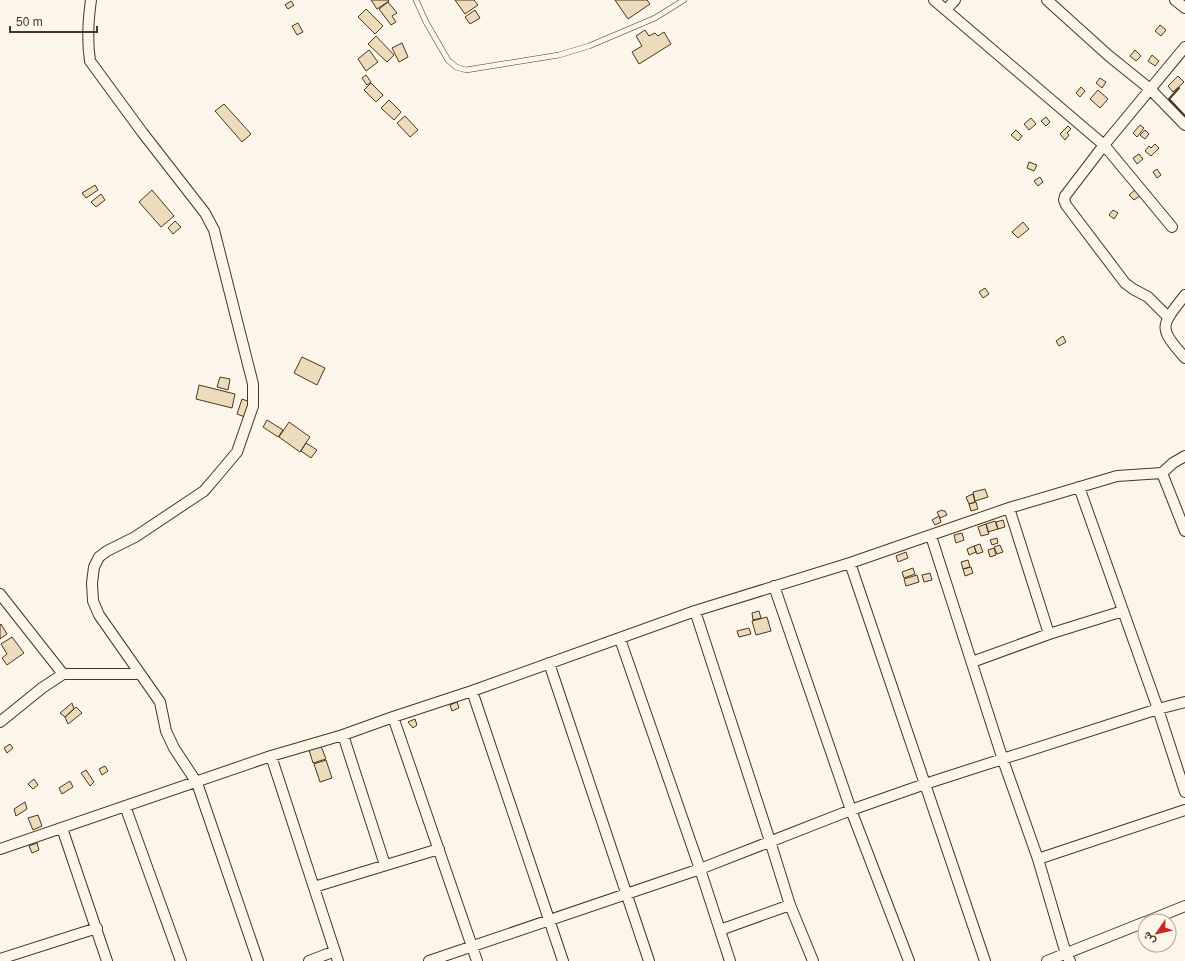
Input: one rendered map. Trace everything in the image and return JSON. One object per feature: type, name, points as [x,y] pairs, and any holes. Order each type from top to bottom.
[{"type":"street","points":[[91,0],[88,23],[88,51],[90,61],[142,132],[206,214],[220,247],[253,384],[253,406],[237,452],[204,490],[135,537],[107,551],[99,557],[94,567],[92,583],[93,601],[99,615],[160,702],[166,731],[174,748],[197,782],[258,961]]},
{"type":"street","points":[[934,0],[1104,145],[1172,227]]},
{"type":"street","points":[[946,10],[955,0]]},
{"type":"street","points":[[1047,0],[1108,56],[1150,89],[1185,125]]},
{"type":"street","points":[[1176,0],[1185,8]]},
{"type":"street","points":[[1168,316],[1148,297],[1125,283],[1066,205],[1064,200],[1065,196],[1104,145],[1185,47]]},
{"type":"street","points":[[1185,296],[1168,316],[1164,329],[1169,340],[1185,358]]},
{"type":"street","points":[[0,848],[270,756],[343,735],[620,639],[695,611],[850,563],[1009,508],[1117,476],[1162,473],[1173,463],[1185,456]]},
{"type":"street","points":[[1162,473],[1185,531]]},
{"type":"street","points":[[1080,487],[1158,709],[1185,792]]},
{"type":"street","points":[[1009,508],[1049,634]]},
{"type":"street","points":[[931,536],[1003,760],[1038,859],[1068,957]]},
{"type":"street","points":[[850,563],[985,961]]},
{"type":"street","points":[[774,586],[851,810],[909,961]]},
{"type":"street","points":[[0,594],[63,674]]},
{"type":"street","points":[[695,611],[790,905],[812,961]]},
{"type":"street","points":[[972,662],[1049,634],[1123,611]]},
{"type":"street","points":[[620,639],[700,869],[730,961]]},
{"type":"street","points":[[549,663],[649,961]]},
{"type":"street","points":[[0,722],[42,688],[63,674],[140,674]]},
{"type":"street","points":[[472,691],[563,961]]},
{"type":"street","points":[[429,961],[700,869],[851,810],[925,784],[1158,709],[1185,702]]},
{"type":"street","points":[[393,717],[477,961]]},
{"type":"street","points":[[343,735],[385,865]]},
{"type":"street","points":[[270,756],[337,956],[309,961]]},
{"type":"street","points":[[125,806],[181,961]]},
{"type":"street","points":[[1038,859],[1185,810]]},
{"type":"street","points":[[62,828],[108,961]]},
{"type":"street","points":[[314,887],[439,849]]},
{"type":"street","points":[[720,930],[790,905]]},
{"type":"street","points":[[1168,913],[1185,906]]},
{"type":"street","points":[[1047,961],[1068,957],[1137,926]]},
{"type":"street","points":[[0,959],[97,928]]},
{"type":"lane","points":[[416,0],[426,22],[448,60],[456,67],[466,70],[559,55],[589,46],[655,18],[684,0]]},
{"type":"building","points":[[371,0],[388,0],[389,1],[377,9]]},
{"type":"building","points":[[455,0],[474,0],[478,5],[465,14]]},
{"type":"building","points":[[615,0],[647,0],[650,4],[628,19]]},
{"type":"building","points":[[291,1],[294,5],[288,9],[285,5]]},
{"type":"building","points":[[388,2],[397,13],[392,16],[396,22],[391,25],[379,9]]},
{"type":"building","points":[[366,9],[383,26],[375,34],[358,17]]},
{"type":"building","points":[[475,10],[480,18],[470,24],[465,17]]},
{"type":"building","points":[[298,23],[303,32],[297,35],[292,26]]},
{"type":"building","points":[[1160,25],[1166,30],[1161,36],[1155,31]]},
{"type":"building","points":[[645,30],[649,36],[655,33],[658,36],[664,32],[671,44],[639,64],[632,52],[642,46],[636,36]]},
{"type":"building","points":[[376,36],[394,55],[387,62],[368,44]]},
{"type":"building","points":[[402,43],[408,57],[399,62],[392,48]]},
{"type":"building","points":[[369,50],[378,62],[366,71],[358,59]]},
{"type":"building","points":[[1135,50],[1141,56],[1136,61],[1130,56]]},
{"type":"building","points":[[1152,55],[1159,61],[1155,66],[1148,61]]},
{"type":"building","points":[[366,75],[371,82],[367,85],[362,78]]},
{"type":"building","points":[[1178,76],[1184,82],[1173,92],[1168,86]]},
{"type":"building","points":[[1100,78],[1106,82],[1102,88],[1096,83]]},
{"type":"building","points":[[371,83],[383,95],[376,102],[364,90]]},
{"type":"building","points":[[1081,87],[1085,91],[1080,97],[1076,93]]},
{"type":"building","points":[[1098,90],[1108,99],[1100,108],[1090,99]]},
{"type":"building","points":[[389,100],[401,112],[394,120],[381,108]]},
{"type":"building","points":[[224,104],[251,134],[242,142],[215,111]]},
{"type":"building","points":[[405,116],[418,130],[410,137],[397,123]]},
{"type":"building","points":[[1046,117],[1050,122],[1046,126],[1041,121]]},
{"type":"building","points":[[1031,118],[1036,124],[1029,130],[1024,124]]},
{"type":"building","points":[[1140,125],[1144,128],[1137,137],[1133,133]]},
{"type":"building","points":[[1068,126],[1071,129],[1067,133],[1069,135],[1065,140],[1060,134]]},
{"type":"building","points":[[1016,130],[1022,136],[1018,141],[1011,135]]},
{"type":"building","points":[[1145,130],[1149,134],[1145,139],[1140,135]]},
{"type":"building","points":[[1155,144],[1159,148],[1151,156],[1145,151],[1149,146],[1151,148]]},
{"type":"building","points":[[1139,154],[1143,159],[1137,164],[1133,158]]},
{"type":"building","points":[[1029,162],[1037,165],[1034,171],[1027,168]]},
{"type":"building","points":[[1157,169],[1161,175],[1157,178],[1153,172]]},
{"type":"building","points":[[1040,177],[1043,182],[1038,186],[1034,181]]},
{"type":"building","points":[[95,185],[98,190],[86,198],[82,193]]},
{"type":"building","points":[[1136,189],[1141,195],[1134,200],[1129,195]]},
{"type":"building","points":[[152,190],[174,216],[161,227],[139,202]]},
{"type":"building","points":[[101,194],[105,200],[96,207],[91,202]]},
{"type":"building","points":[[1113,210],[1118,213],[1114,219],[1109,215]]},
{"type":"building","points":[[175,221],[181,227],[173,234],[168,228]]},
{"type":"building","points":[[1023,222],[1029,229],[1018,238],[1012,232]]},
{"type":"building","points":[[985,288],[989,294],[983,298],[979,292]]},
{"type":"building","points":[[1063,336],[1066,342],[1059,346],[1056,341]]},
{"type":"building","points":[[302,357],[325,368],[317,385],[294,373]]},
{"type":"building","points":[[220,377],[230,379],[228,390],[217,387]]},
{"type":"building","points":[[199,385],[235,394],[232,408],[196,399]]},
{"type":"building","points":[[242,399],[250,402],[245,417],[237,414]]},
{"type":"building","points":[[267,420],[283,430],[278,437],[263,427]]},
{"type":"building","points":[[289,422],[310,437],[300,452],[279,437]]},
{"type":"building","points":[[306,443],[317,450],[311,458],[301,451]]},
{"type":"building","points":[[985,489],[988,497],[975,501],[973,492]]},
{"type":"building","points":[[973,494],[975,502],[969,504],[966,497]]},
{"type":"building","points":[[976,502],[978,509],[971,511],[969,504]]},
{"type":"building","points":[[942,510],[945,511],[947,515],[940,518],[937,512]]},
{"type":"building","points":[[939,516],[941,522],[935,525],[932,520]]},
{"type":"building","points":[[1003,520],[1005,527],[998,529],[996,522]]},
{"type":"building","points":[[995,521],[998,529],[988,532],[986,524]]},
{"type":"building","points":[[986,524],[989,534],[981,536],[978,527]]},
{"type":"building","points":[[962,533],[964,540],[956,543],[954,535]]},
{"type":"building","points":[[997,538],[998,543],[992,545],[990,540]]},
{"type":"building","points":[[980,544],[983,552],[977,554],[974,546]]},
{"type":"building","points":[[1000,545],[1003,552],[997,554],[994,547]]},
{"type":"building","points":[[974,546],[976,552],[969,555],[967,549]]},
{"type":"building","points":[[994,548],[996,555],[990,557],[988,550]]},
{"type":"building","points":[[906,552],[908,558],[898,562],[896,556]]},
{"type":"building","points":[[968,560],[970,567],[963,569],[961,562]]},
{"type":"building","points":[[971,567],[973,573],[965,576],[963,569]]},
{"type":"building","points":[[913,568],[915,574],[904,578],[902,572]]},
{"type":"building","points":[[930,573],[932,580],[924,582],[922,575]]},
{"type":"building","points":[[917,575],[919,582],[906,586],[904,579]]},
{"type":"building","points":[[759,611],[761,618],[753,620],[752,613]]},
{"type":"building","points":[[767,617],[771,631],[756,635],[752,621]]},
{"type":"building","points":[[1,624],[7,634],[0,639],[0,625]]},
{"type":"building","points":[[749,628],[751,634],[739,637],[737,631]]},
{"type":"building","points":[[12,637],[24,653],[7,665],[2,658],[7,654],[1,644]]},
{"type":"building","points":[[457,702],[459,708],[452,711],[450,705]]},
{"type":"building","points":[[72,703],[74,709],[65,717],[60,713]]},
{"type":"building","points":[[76,707],[82,713],[68,724],[65,717]]},
{"type":"building","points":[[415,719],[417,725],[413,728],[408,722]]},
{"type":"building","points":[[10,744],[13,748],[7,753],[4,748]]},
{"type":"building","points":[[321,746],[326,759],[313,763],[309,750]]},
{"type":"building","points":[[326,760],[332,778],[320,782],[314,764]]},
{"type":"building","points":[[105,766],[108,771],[102,775],[99,769]]},
{"type":"building","points":[[86,770],[94,782],[90,786],[81,773]]},
{"type":"building","points":[[34,779],[38,785],[33,789],[28,784]]},
{"type":"building","points":[[70,781],[73,787],[62,794],[59,788]]},
{"type":"building","points":[[25,802],[27,809],[16,816],[14,809]]},
{"type":"building","points":[[38,815],[42,826],[33,830],[28,818]]},
{"type":"building","points":[[37,843],[39,850],[32,853],[29,846]]},
{"type":"wall","points":[[1179,88],[1169,99],[1185,116]]}]
